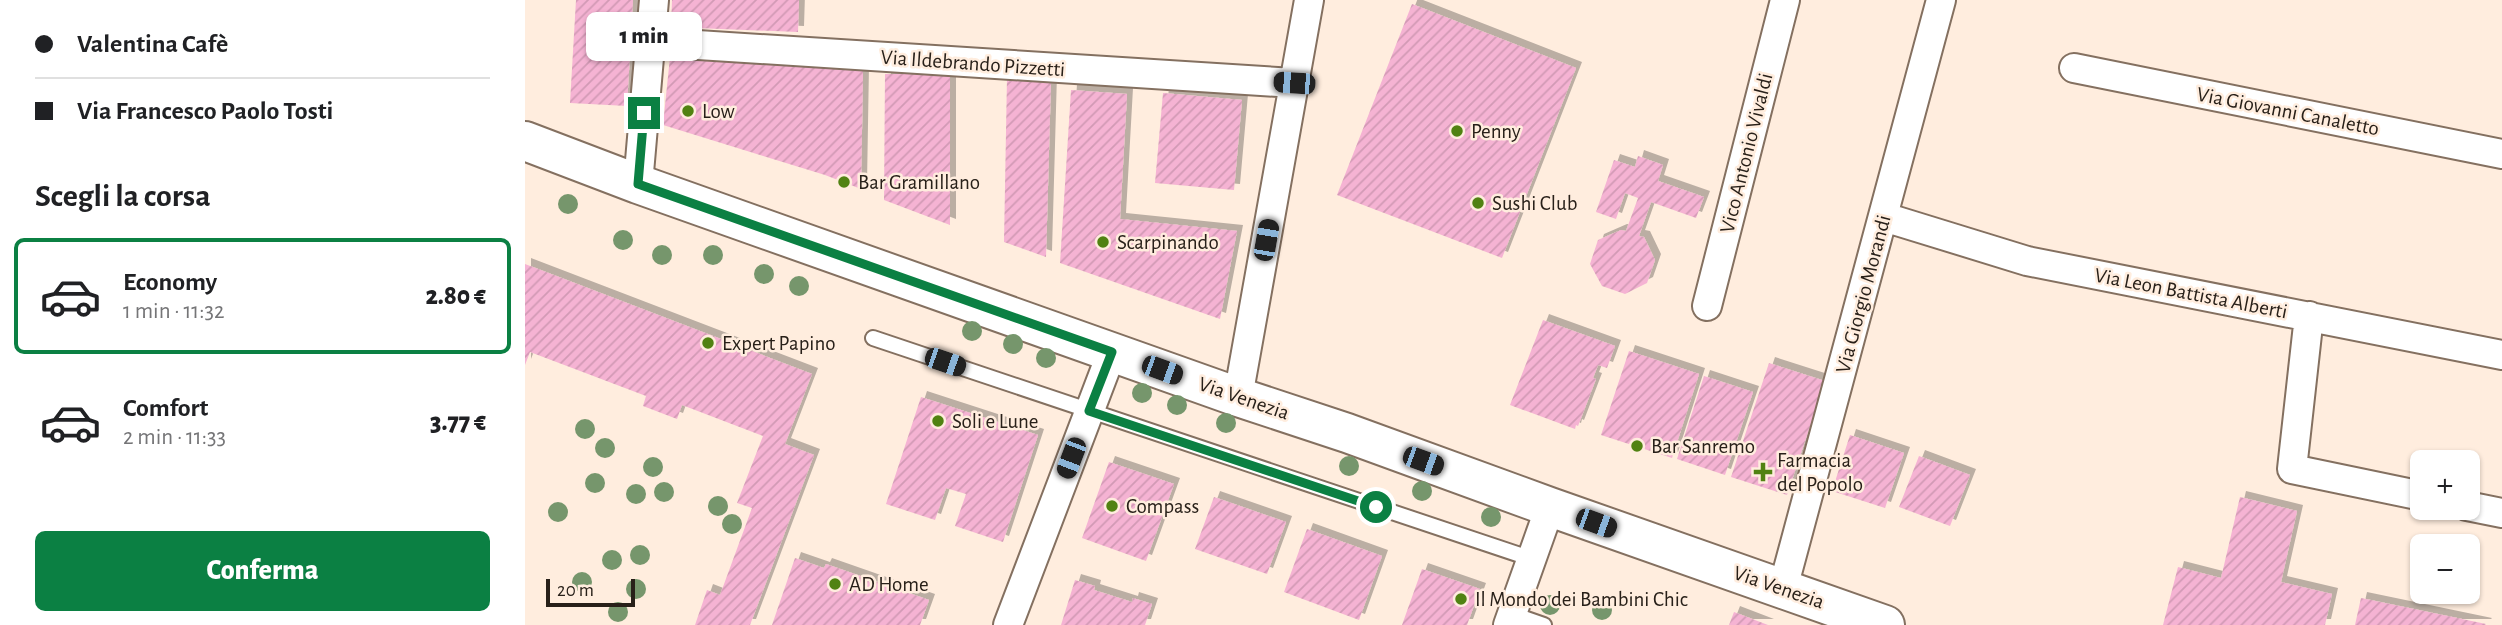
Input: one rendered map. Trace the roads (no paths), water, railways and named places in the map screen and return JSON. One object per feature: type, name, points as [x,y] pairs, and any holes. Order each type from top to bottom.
[{"type":"main road","name":"Via Venezia","points":[[525,141],[638,184],[1885,625]]},
{"type":"street","points":[[638,184],[654,0]]},
{"type":"street","points":[[1238,397],[1310,0]]},
{"type":"street","name":"Vico Antonio Vivaldi","points":[[1707,306],[1785,0]]},
{"type":"street","name":"Via Giorgio Morandi","points":[[1783,588],[1941,0]]},
{"type":"street","name":"Via Ildebrando Pizzetti","points":[[650,42],[1294,83]]},
{"type":"street","name":"Via Giovanni Canaletto","points":[[2074,68],[2502,154]]},
{"type":"street","name":"Via Leon Battista Alberti","points":[[1884,217],[2027,261],[2502,355]]},
{"type":"street","points":[[2308,316],[2292,468],[2410,493]]},
{"type":"street","points":[[1008,625],[1112,352]]},
{"type":"street","points":[[1510,620],[1550,508]]},
{"type":"street","points":[[2480,509],[2502,513]]},
{"type":"lane","points":[[873,338],[1532,559]]},
{"type":"lane","points":[[1510,620],[1543,625]]},
{"type":"place","name":"Low","points":[[688,111]]},
{"type":"place","name":"Penny","points":[[1457,131]]},
{"type":"place","name":"Bar Gramillano","points":[[844,182]]},
{"type":"place","name":"Sushi Club","points":[[1478,203]]},
{"type":"place","name":"Scarpinando","points":[[1103,242]]},
{"type":"place","name":"Expert Papino","points":[[708,343]]},
{"type":"place","name":"Soli e Lune","points":[[938,421]]},
{"type":"place","name":"Bar Sanremo","points":[[1637,446]]},
{"type":"place","name":"Farmacia del Popolo","points":[[1763,472]]},
{"type":"place","name":"Compass","points":[[1112,506]]},
{"type":"place","name":"AD Home","points":[[835,584]]},
{"type":"place","name":"Il Mondo dei Bambini Chic","points":[[1461,599]]}]
